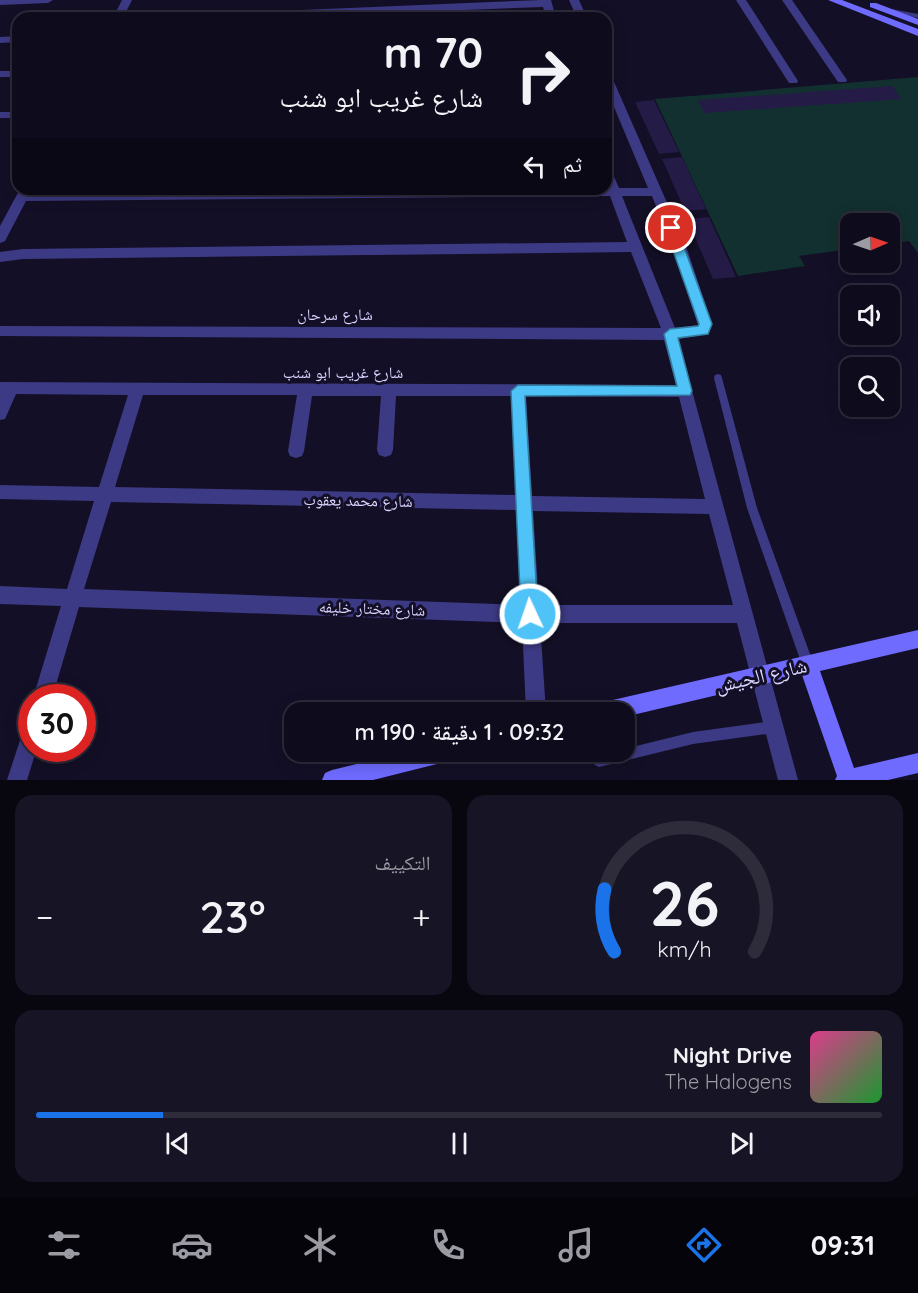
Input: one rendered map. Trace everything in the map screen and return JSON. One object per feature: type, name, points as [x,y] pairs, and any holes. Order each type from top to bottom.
[{"type":"main road","points":[[833,0],[918,33]]},
{"type":"main road","points":[[861,0],[918,22]]},
{"type":"main road","name":"شارع الجيش","points":[[635,705],[918,639]]},
{"type":"main road","points":[[808,664],[846,779],[918,763]]},
{"type":"main road","points":[[332,780],[405,762]]},
{"type":"street","points":[[0,2],[48,0]]},
{"type":"street","points":[[741,0],[793,81]]},
{"type":"street","points":[[787,0],[842,80]]},
{"type":"street","points":[[317,12],[546,2]]},
{"type":"street","points":[[612,89],[656,192],[612,192]]},
{"type":"street","points":[[612,185],[670,334],[788,780]]},
{"type":"street","name":"شارع سرحان","points":[[0,331],[670,334],[703,330],[705,324],[678,246],[656,192]]},
{"type":"street","points":[[0,238],[23,195]]},
{"type":"street","points":[[0,257],[23,254],[636,246]]},
{"type":"street","points":[[0,414],[6,388]]},
{"type":"street","name":"شارع غريب ابو شنب","points":[[6,388],[685,391]]},
{"type":"street","points":[[46,684],[137,389]]},
{"type":"street","points":[[296,451],[306,389]]},
{"type":"street","points":[[385,450],[389,390]]},
{"type":"street","points":[[518,391],[535,702]]},
{"type":"street","name":"شارع محمد يعقوب","points":[[0,492],[716,507]]},
{"type":"street","name":"شارع مختار خليفه","points":[[0,595],[530,614],[744,614]]},
{"type":"street","points":[[18,780],[23,762]]},
{"type":"lane","points":[[886,9],[918,16]]},
{"type":"lane","points":[[718,378],[752,508],[808,664]]},
{"type":"lane","points":[[635,752],[693,738],[774,727]]},
{"type":"green space","points":[[918,77],[918,253],[909,241],[900,242],[900,213],[840,213],[840,250],[799,256],[805,266],[738,276],[655,99]]},
{"type":"building","points":[[892,86],[901,99],[704,113],[698,100]]},
{"type":"building","points":[[654,100],[679,152],[659,154],[635,102]]},
{"type":"building","points":[[682,157],[706,209],[685,211],[662,159]]},
{"type":"building","points":[[709,217],[736,277],[713,279],[687,219]]},
{"type":"route","points":[[530,614],[518,391],[685,391],[670,334],[703,330],[705,324],[671,228]]}]
